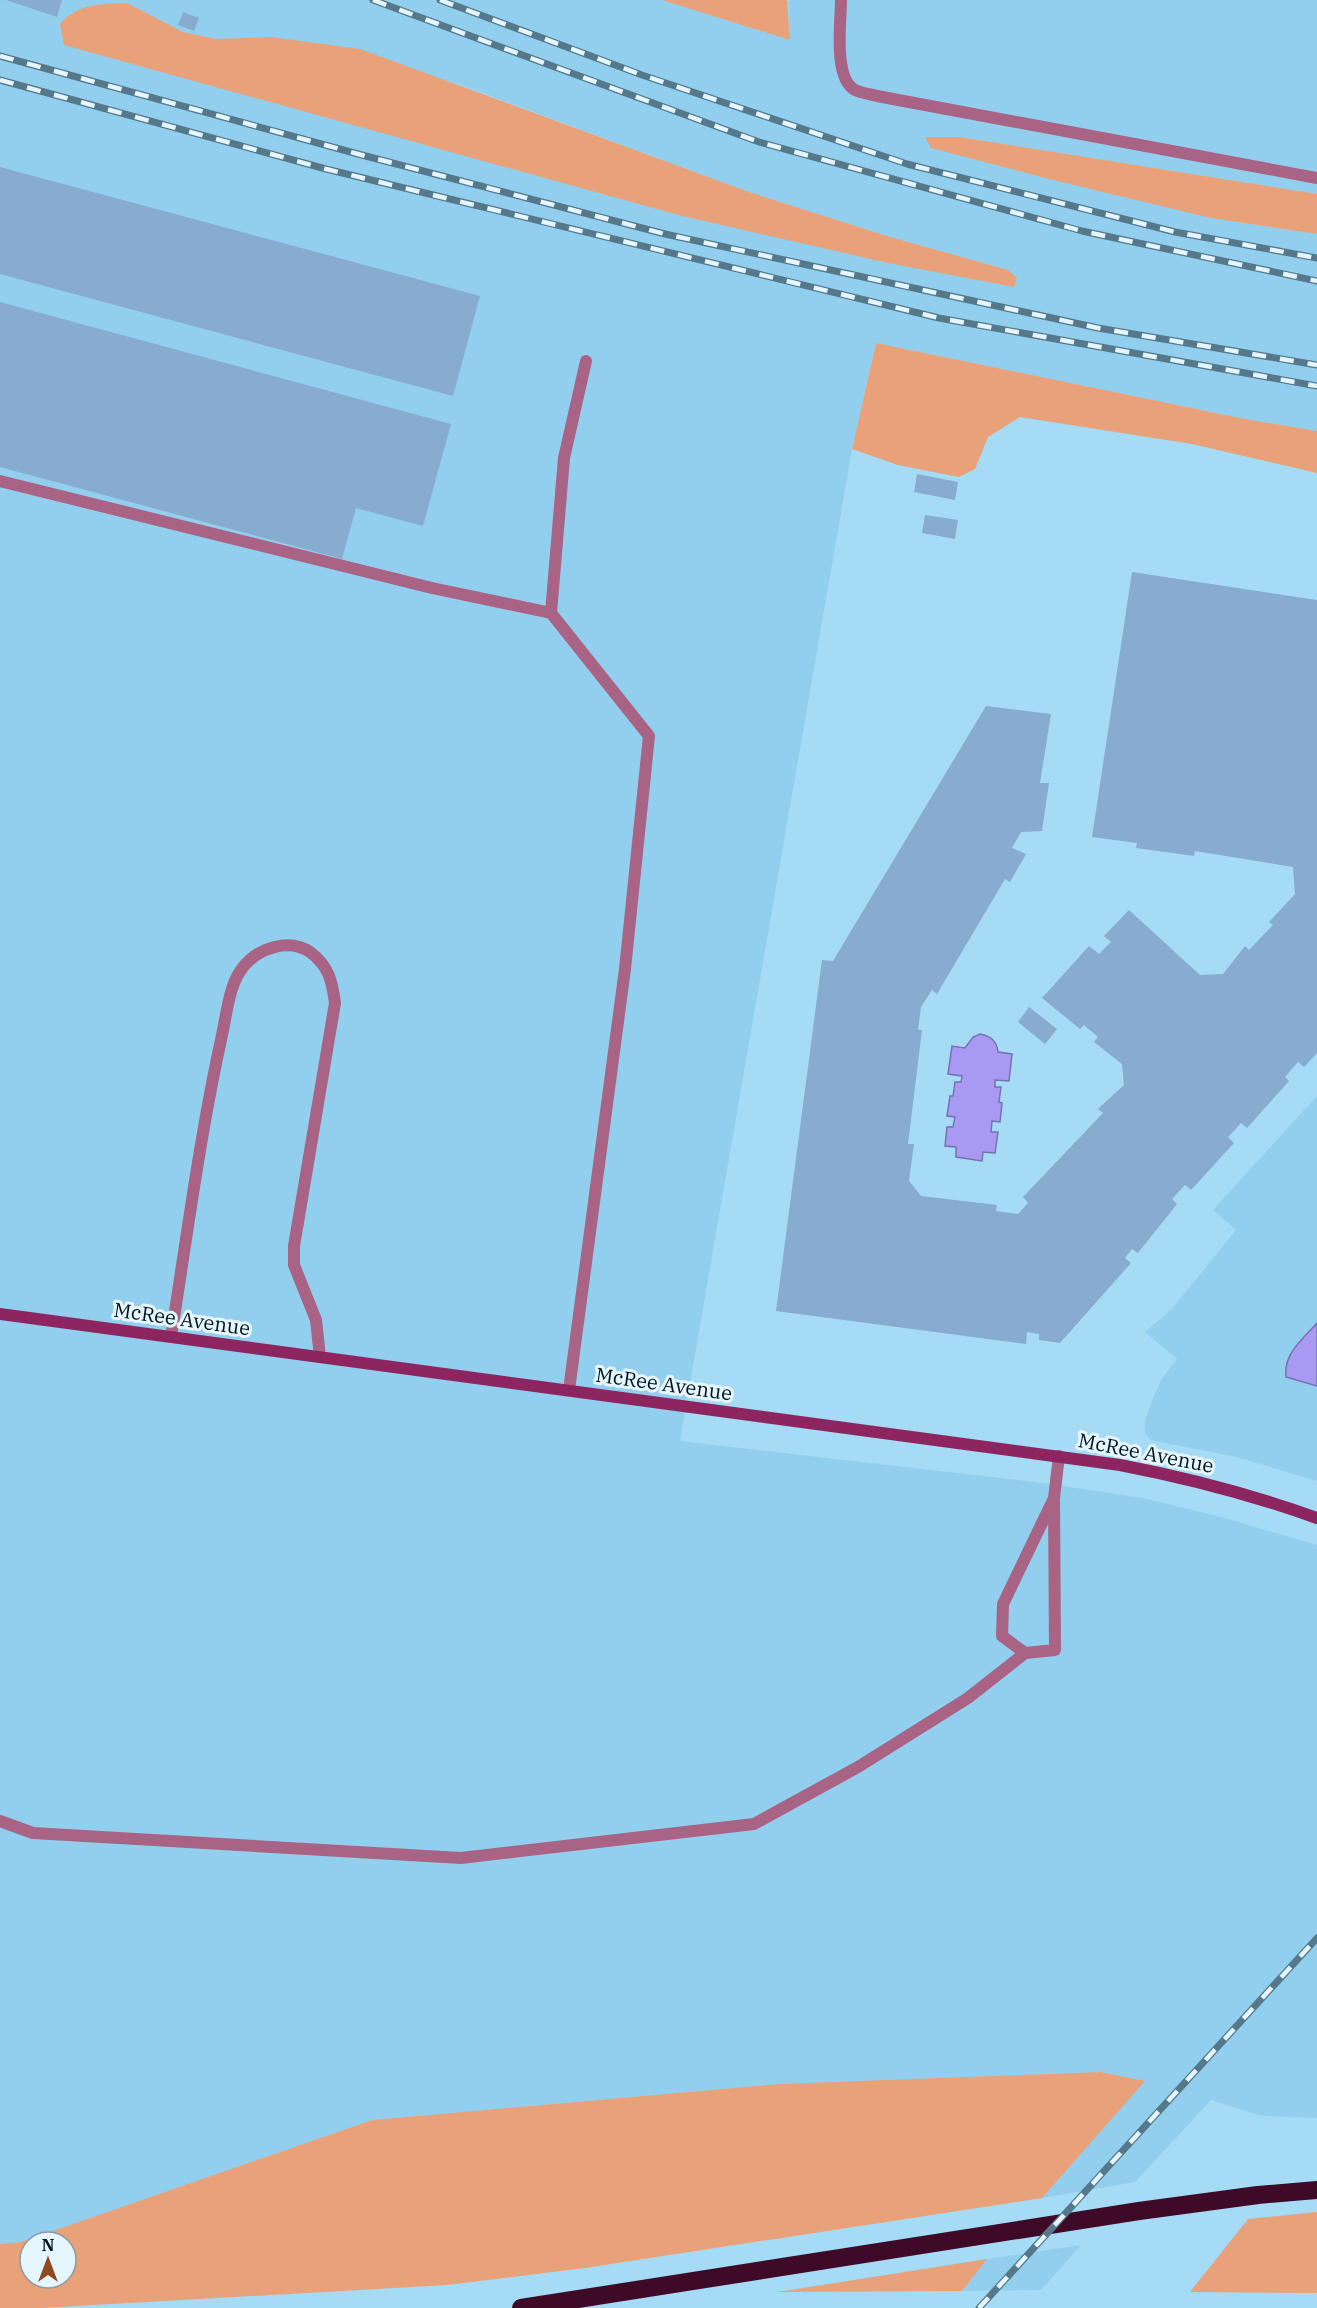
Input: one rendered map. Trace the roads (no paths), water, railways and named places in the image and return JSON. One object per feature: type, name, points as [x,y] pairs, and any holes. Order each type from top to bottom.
[{"type":"highway","points":[[521,2308],[1116,2215],[1258,2195],[1317,2190]]},
{"type":"main road","name":"McRee Avenue","points":[[0,1314],[1120,1465],[1183,1477],[1265,1500],[1317,1518]]},
{"type":"lane","points":[[842,0],[839,48],[843,78],[853,89],[877,96],[1317,178]]},
{"type":"lane","points":[[551,613],[564,458],[586,361]]},
{"type":"lane","points":[[0,481],[420,585],[551,613],[649,736],[625,969],[569,1390]]},
{"type":"lane","points":[[171,1337],[210,1090],[233,987],[243,966],[264,949],[290,945],[308,951],[320,961],[331,977],[335,1003],[294,1246],[294,1265],[316,1320],[320,1357]]},
{"type":"lane","points":[[0,1821],[33,1833],[461,1858],[754,1824],[858,1767],[968,1698],[1025,1653],[1055,1650],[1054,1498],[1059,1456]]},
{"type":"lane","points":[[1025,1653],[1002,1636],[1003,1604],[1054,1498]]},
{"type":"railway","points":[[373,0],[759,142],[1082,231],[1317,281]]},
{"type":"railway","points":[[440,0],[642,75],[907,164],[1175,232],[1317,258]]},
{"type":"railway","points":[[0,56],[358,154],[665,234],[1098,328],[1317,365]]},
{"type":"railway","points":[[0,80],[326,169],[939,318],[1317,386]]},
{"type":"railway","points":[[979,2308],[1317,1938]]}]
